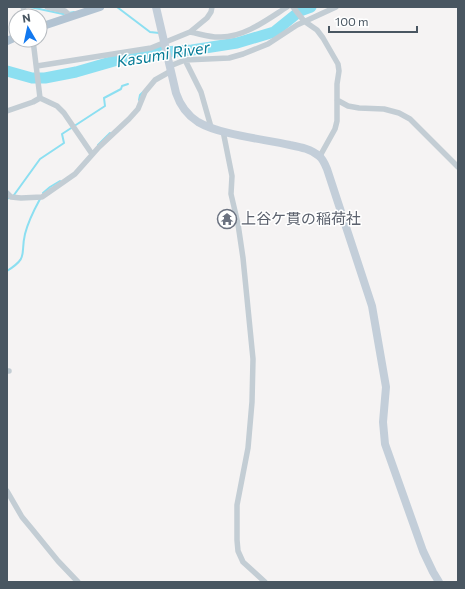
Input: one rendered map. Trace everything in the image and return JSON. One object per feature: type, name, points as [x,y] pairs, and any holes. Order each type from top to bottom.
[{"type":"main road","points":[[48,25],[88,9],[100,7]]},
{"type":"street","points":[[47,7],[65,11],[70,16]]},
{"type":"street","points":[[156,7],[176,93],[187,113],[198,121],[223,131],[306,149],[320,156],[327,169],[372,306],[386,387],[383,422],[387,450],[428,562],[440,582]]},
{"type":"street","points":[[37,66],[151,48],[190,32],[207,18],[212,7]]},
{"type":"street","points":[[190,32],[212,37],[235,35],[257,25],[287,7]]},
{"type":"street","points":[[293,7],[304,21],[317,30],[338,64],[337,121],[335,129],[320,156]]},
{"type":"street","points":[[7,193],[11,197],[42,197],[75,174],[92,154],[138,109],[145,92],[170,66],[185,60],[229,58],[243,54],[268,44],[304,21],[336,7]]},
{"type":"street","points":[[34,48],[40,98]]},
{"type":"street","points":[[185,60],[201,92],[211,126]]},
{"type":"street","points":[[40,98],[57,106],[64,113],[92,154]]},
{"type":"street","points":[[7,111],[40,98]]},
{"type":"street","points":[[337,100],[348,106],[384,109],[399,112],[410,119],[458,167]]},
{"type":"street","points":[[223,131],[232,176],[231,194],[238,224],[243,258],[253,359],[252,402],[248,448],[237,505],[237,546],[243,562],[265,582]]},
{"type":"street","points":[[7,492],[22,517],[58,561],[78,582]]},
{"type":"waterway","points":[[30,7],[63,14],[74,12]]},
{"type":"waterway","points":[[117,7],[150,32],[159,33]]},
{"type":"waterway","name":"Kasumi River","points":[[7,71],[32,78],[45,78],[76,72],[128,57],[150,53],[192,50],[237,43],[274,32],[300,11],[311,7]]},
{"type":"waterway","points":[[7,199],[14,195],[40,159],[64,143],[62,134],[105,106],[104,98],[121,89],[122,86],[128,84]]},
{"type":"waterway","points":[[139,100],[140,95],[143,92]]},
{"type":"waterway","points":[[98,145],[110,133]]},
{"type":"waterway","points":[[43,193],[60,181]]},
{"type":"waterway","points":[[7,271],[21,259],[26,230],[31,216],[40,199]]},
{"type":"place","name":"上谷ケ貫の稲荷社","points":[[227,219]]}]
